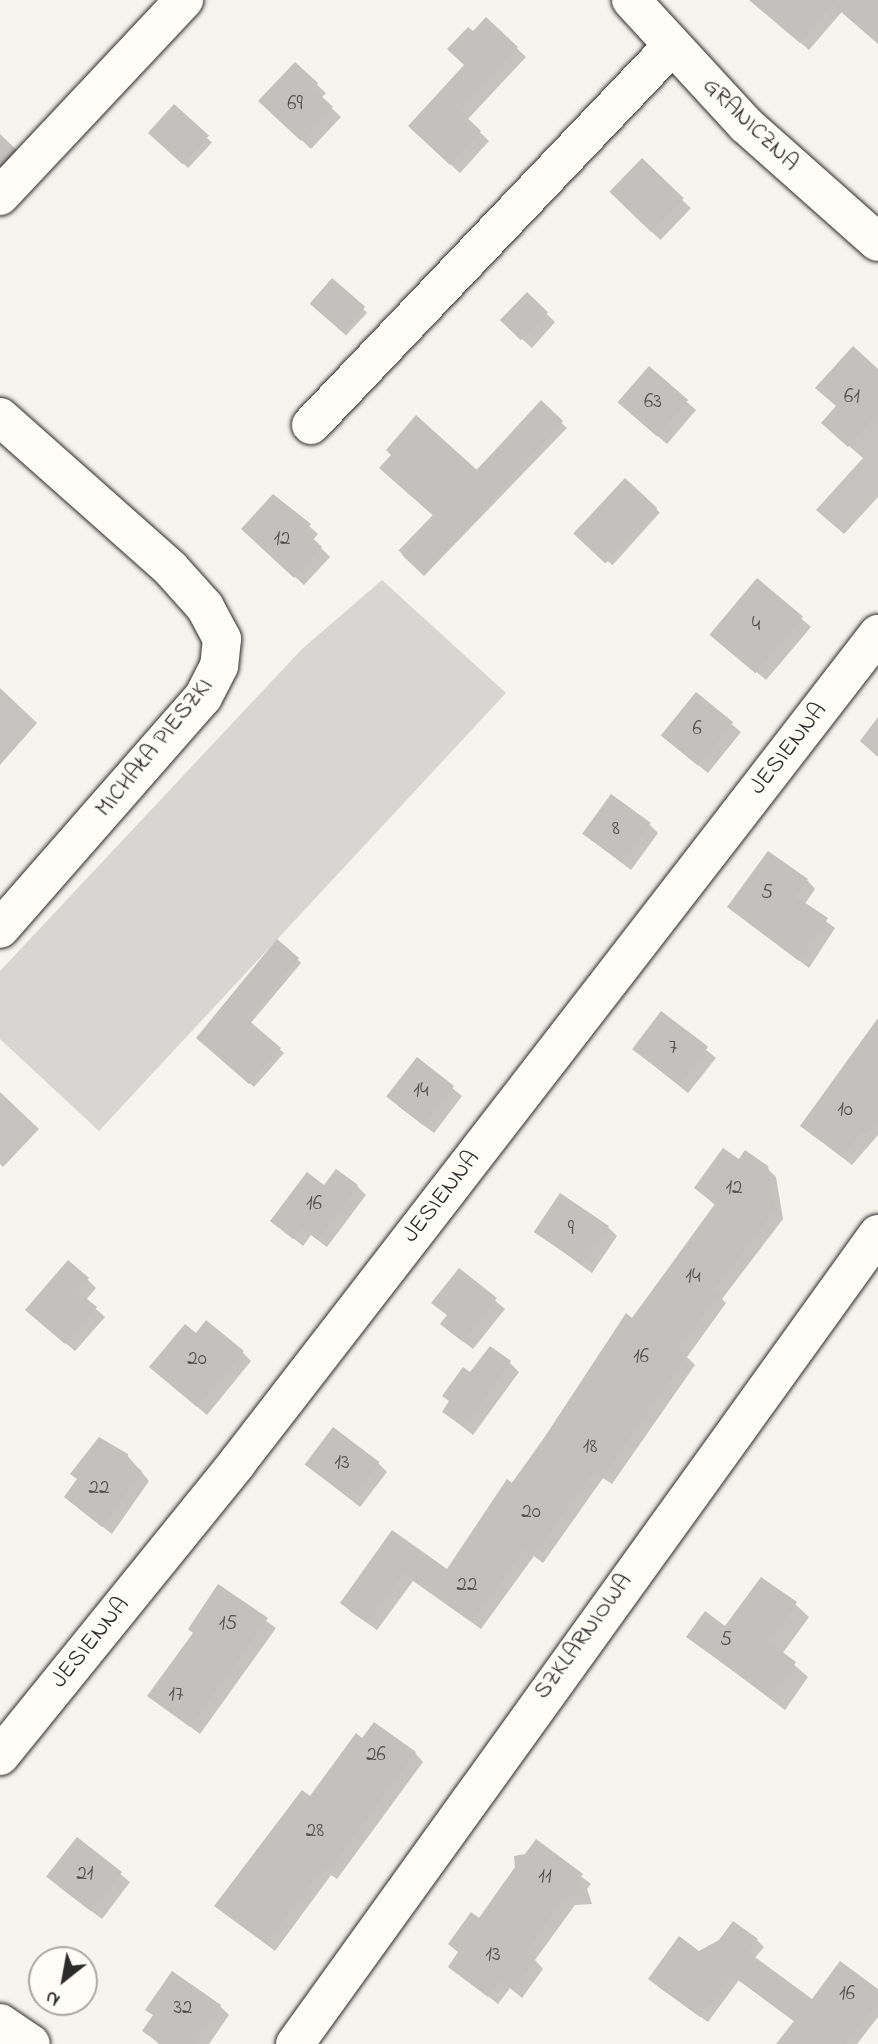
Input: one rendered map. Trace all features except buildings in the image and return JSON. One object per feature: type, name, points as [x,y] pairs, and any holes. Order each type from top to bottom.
[{"type":"street","points":[[0,195],[184,0]]},
{"type":"street","name":"GRANICZNA","points":[[631,0],[746,125],[878,242]]},
{"type":"street","points":[[311,425],[672,46]]},
{"type":"street","name":"MICHAŁA PIESZKI","points":[[0,417],[171,569],[205,607],[222,639],[219,666],[203,697],[0,929]]},
{"type":"street","name":"JESIENNA","points":[[0,1756],[237,1463],[878,634]]},
{"type":"street","name":"SZKLARNIOWA","points":[[295,2044],[878,1234]]},
{"type":"street","points":[[0,2022],[31,2044]]},
{"type":"shaded area","points":[[382,580],[506,693],[99,1131],[0,1039],[0,971],[302,649]]}]
